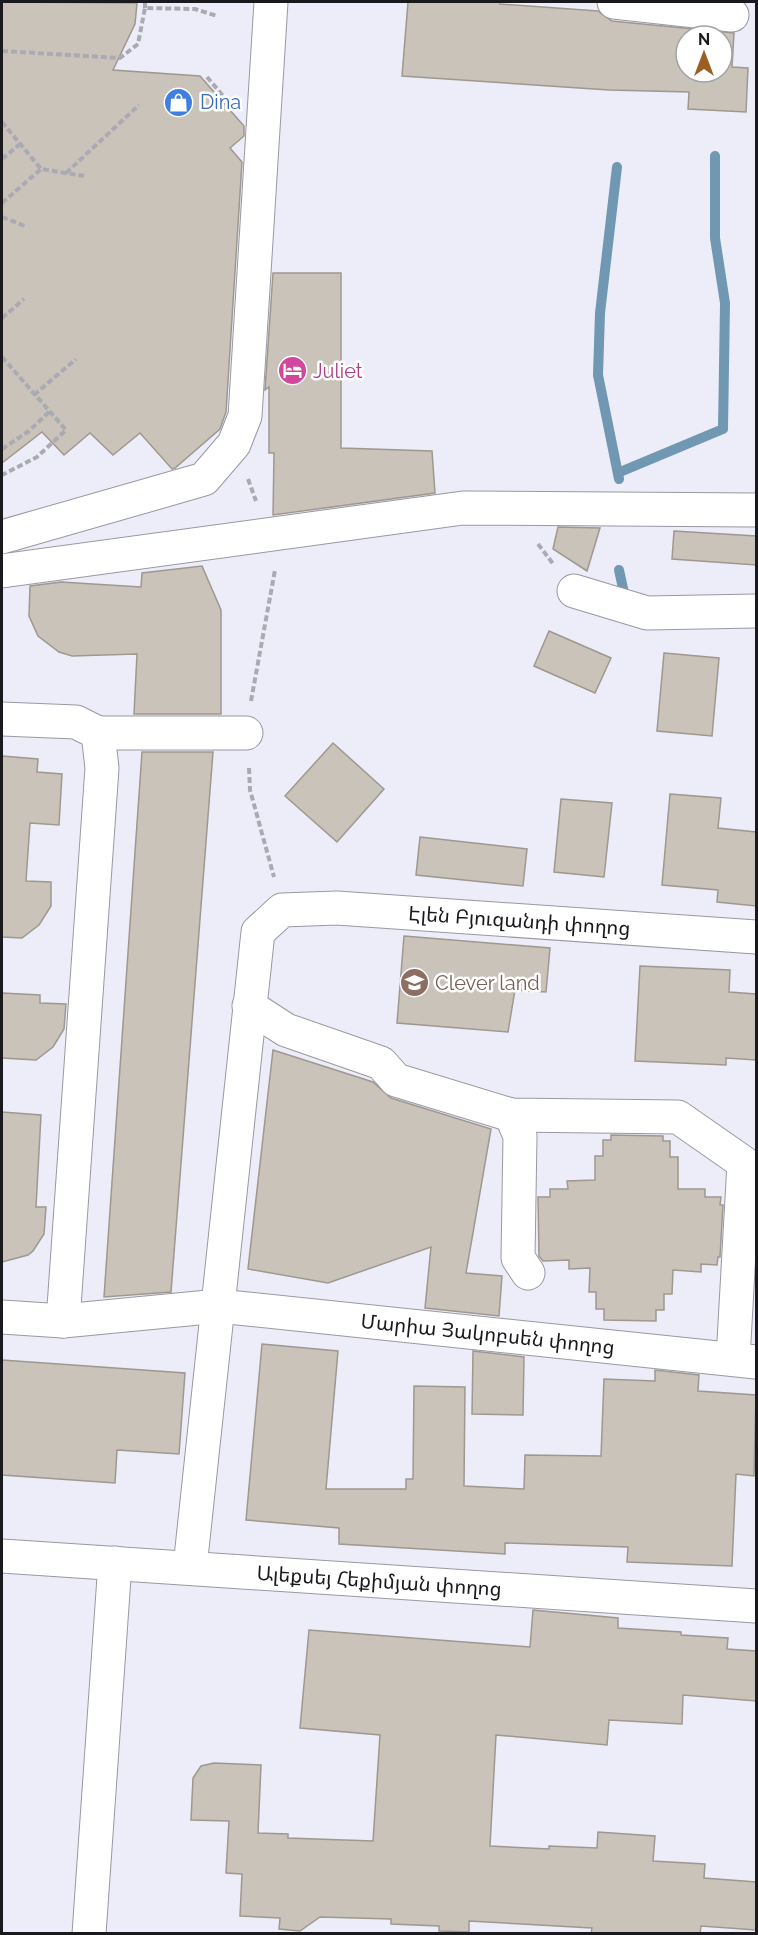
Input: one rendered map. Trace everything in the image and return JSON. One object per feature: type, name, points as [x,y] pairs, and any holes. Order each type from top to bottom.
[{"type":"street","points":[[2,537],[204,479],[234,444],[245,416],[271,2]]},
{"type":"street","points":[[614,2],[732,15]]},
{"type":"street","points":[[2,571],[463,508],[756,510]]},
{"type":"street","points":[[574,591],[647,613],[756,611]]},
{"type":"street","points":[[2,719],[76,722],[98,733],[246,733]]},
{"type":"street","points":[[63,1321],[102,768],[98,733]]},
{"type":"street","name":"Էլեն Բյուզանդի փողոց","points":[[282,910],[338,908],[756,938]]},
{"type":"street","points":[[190,1567],[258,932],[282,910]]},
{"type":"street","points":[[249,1006],[286,1030],[381,1063],[396,1080],[511,1115],[678,1117],[744,1163],[745,1360]]},
{"type":"street","points":[[511,1115],[520,1136],[518,1258],[528,1274]]},
{"type":"street","name":"Մարիա Յակոբսեն փողոց","points":[[2,1317],[63,1321],[219,1306],[745,1360]]},
{"type":"street","name":"Ալեքսեյ Հեքիմյան փողոց","points":[[2,1556],[756,1606]]},
{"type":"street","points":[[89,1934],[115,1563]]},
{"type":"path","points":[[2,51],[120,58],[138,44],[145,2]]},
{"type":"path","points":[[145,8],[195,9],[217,16]]},
{"type":"path","points":[[66,173],[139,105]]},
{"type":"path","points":[[2,122],[41,169],[84,176]]},
{"type":"path","points":[[2,159],[20,144]]},
{"type":"path","points":[[2,203],[41,169]]},
{"type":"path","points":[[2,217],[25,226]]},
{"type":"path","points":[[2,318],[24,299]]},
{"type":"path","points":[[2,357],[66,430],[37,457],[2,475]]},
{"type":"path","points":[[34,395],[76,359]]},
{"type":"path","points":[[2,448],[29,431],[49,412]]},
{"type":"path","points":[[234,444],[277,554],[246,733],[250,790],[282,910]]},
{"type":"path","points":[[510,508],[574,591]]},
{"type":"building","points":[[2,2],[137,3],[135,24],[113,70],[200,76],[244,126],[244,136],[230,148],[242,162],[226,412],[220,429],[175,468],[172,469],[140,433],[113,455],[90,433],[64,455],[42,432],[2,463]]},
{"type":"building","points":[[408,2],[500,2],[500,4],[598,11],[612,21],[674,27],[674,84],[734,84],[734,67],[748,68],[746,112],[688,109],[689,92],[609,90],[402,76]]},
{"type":"building","points":[[273,273],[341,273],[341,448],[432,451],[435,493],[273,515],[274,453],[269,453],[269,387],[265,390]]},
{"type":"building","points":[[558,527],[600,528],[587,571],[553,549]]},
{"type":"building","points":[[674,531],[756,536],[756,565],[672,559]]},
{"type":"building","points":[[202,566],[221,610],[221,714],[134,714],[137,654],[72,656],[59,652],[38,636],[29,616],[30,586],[61,582],[141,587],[142,573]]},
{"type":"building","points":[[549,631],[611,658],[595,693],[534,666]]},
{"type":"building","points":[[664,653],[719,658],[712,736],[657,731]]},
{"type":"building","points":[[333,743],[384,789],[337,842],[285,796]]},
{"type":"building","points":[[142,752],[213,752],[171,1292],[104,1297]]},
{"type":"building","points":[[2,756],[38,759],[37,772],[62,774],[59,825],[30,823],[26,881],[51,882],[51,906],[39,925],[22,938],[2,937]]},
{"type":"building","points":[[670,794],[721,798],[718,828],[756,832],[756,906],[717,902],[718,890],[662,885]]},
{"type":"building","points":[[561,799],[612,803],[604,877],[554,872]]},
{"type":"building","points":[[420,837],[527,849],[523,886],[416,875]]},
{"type":"building","points":[[404,936],[550,948],[546,992],[515,990],[508,1032],[397,1023]]},
{"type":"building","points":[[640,966],[730,970],[729,992],[756,994],[756,1060],[726,1058],[726,1065],[635,1061]]},
{"type":"building","points":[[2,993],[40,995],[40,1003],[66,1004],[64,1029],[53,1047],[36,1060],[2,1058]]},
{"type":"building","points":[[273,1050],[373,1082],[391,1098],[491,1129],[466,1273],[502,1276],[499,1316],[425,1308],[431,1247],[328,1283],[248,1269]]},
{"type":"building","points":[[2,1112],[41,1115],[36,1207],[46,1207],[44,1234],[33,1251],[28,1255],[2,1262]]},
{"type":"building","points":[[611,1135],[663,1136],[663,1141],[670,1141],[670,1157],[678,1157],[678,1189],[705,1189],[705,1197],[721,1197],[720,1205],[723,1205],[720,1257],[718,1257],[717,1265],[701,1264],[701,1272],[673,1270],[672,1294],[664,1294],[664,1310],[656,1310],[656,1321],[604,1320],[604,1309],[596,1309],[596,1292],[589,1292],[590,1268],[569,1269],[569,1260],[543,1261],[539,1256],[538,1197],[550,1197],[550,1189],[568,1189],[567,1181],[595,1180],[595,1156],[603,1156],[603,1140],[611,1140]]},
{"type":"building","points":[[262,1344],[338,1351],[326,1489],[406,1489],[406,1479],[413,1479],[414,1386],[465,1387],[464,1486],[524,1489],[525,1455],[601,1456],[604,1379],[655,1381],[655,1370],[699,1375],[698,1391],[756,1395],[754,1476],[736,1474],[732,1566],[627,1562],[628,1547],[505,1543],[505,1554],[339,1544],[339,1528],[246,1520]]},
{"type":"building","points":[[473,1351],[524,1357],[523,1415],[472,1414]]},
{"type":"building","points":[[2,1360],[185,1373],[179,1454],[117,1450],[115,1483],[2,1475]]},
{"type":"building","points":[[533,1610],[618,1618],[618,1628],[728,1638],[727,1649],[756,1651],[756,1701],[683,1695],[682,1724],[609,1720],[607,1745],[496,1735],[490,1846],[549,1849],[549,1846],[597,1848],[598,1832],[655,1836],[653,1861],[705,1864],[704,1878],[756,1882],[756,1930],[701,1926],[700,1934],[591,1934],[592,1928],[469,1921],[469,1932],[439,1931],[439,1926],[391,1924],[391,1919],[320,1917],[300,1931],[279,1929],[280,1918],[240,1916],[242,1874],[226,1873],[229,1821],[191,1820],[193,1778],[201,1766],[214,1763],[261,1765],[258,1833],[288,1834],[288,1838],[373,1841],[380,1735],[300,1728],[309,1630],[530,1647]]},
{"type":"waterway","points":[[620,472],[723,429],[725,303],[715,238],[715,156]]},
{"type":"waterway","points":[[617,167],[600,313],[598,375],[619,479]]},
{"type":"waterway","points":[[619,570],[626,602]]},
{"type":"place","name":"Dina","points":[[179,102]]},
{"type":"place","name":"Juliet","points":[[292,371]]},
{"type":"place","name":"Clever land","points":[[414,983]]}]
